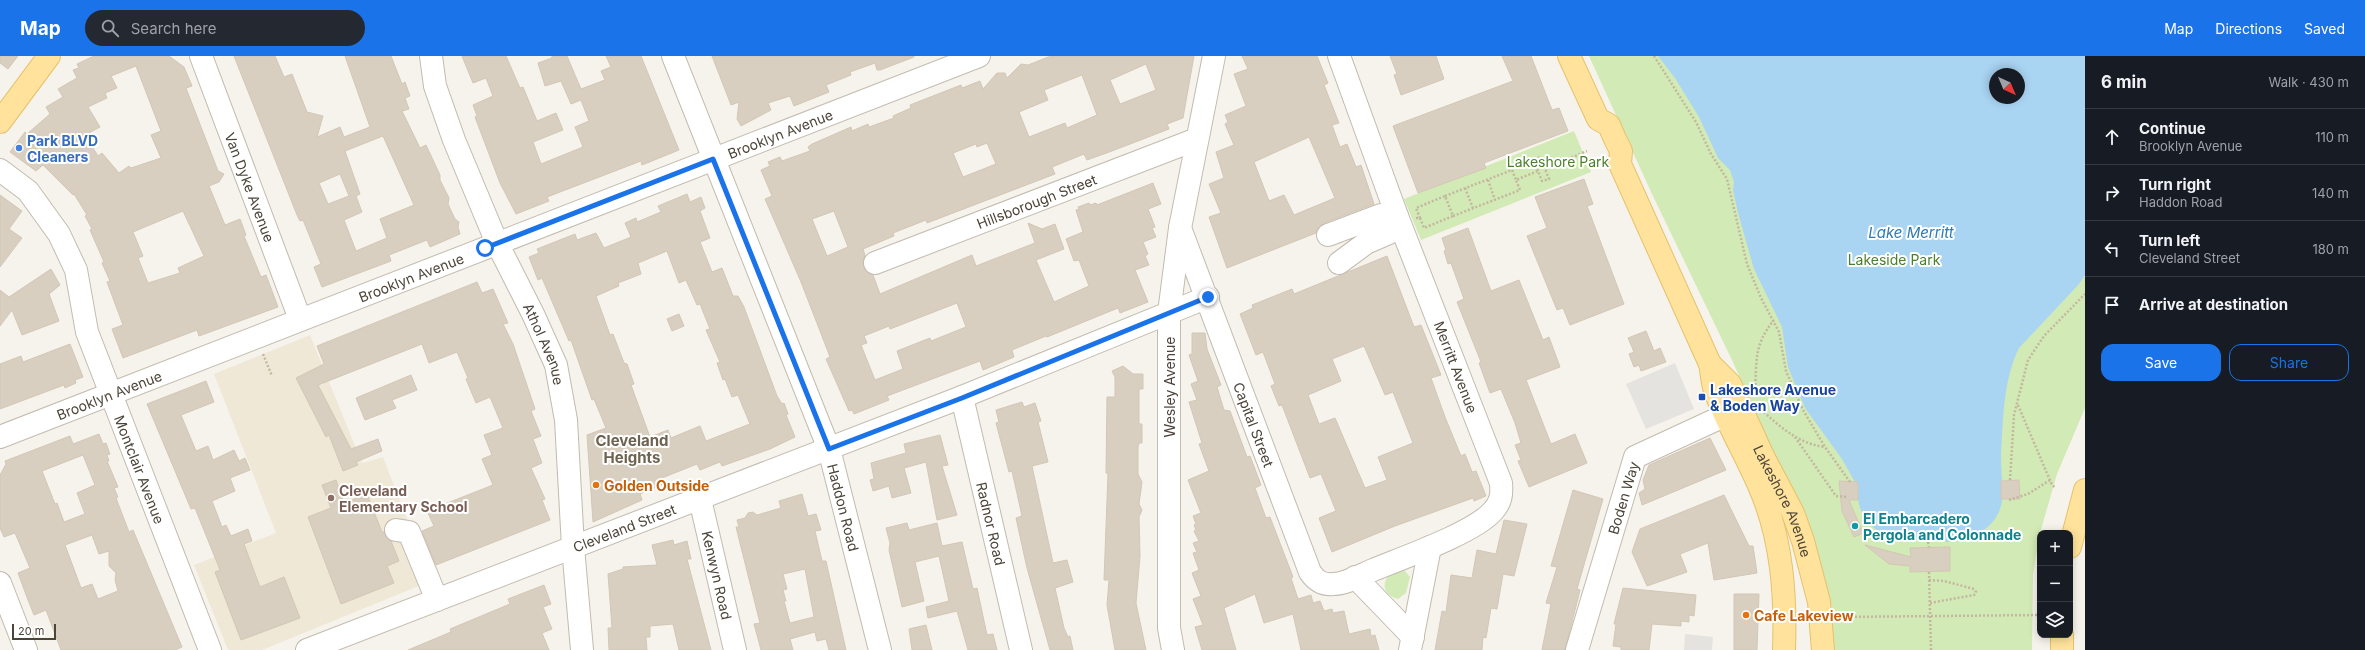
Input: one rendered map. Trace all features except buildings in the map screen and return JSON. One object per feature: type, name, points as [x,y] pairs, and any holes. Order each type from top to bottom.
[{"type":"main road","points":[[0,122],[49,56]]},
{"type":"main road","name":"Lakeshore Avenue","points":[[1569,56],[1598,119],[1596,131],[1608,158],[1620,164],[1710,364],[1714,390],[1740,405],[1793,513],[1808,559],[1822,618],[1823,650]]},
{"type":"main road","name":"Lakeshore Avenue","points":[[1740,405],[1760,489],[1777,542],[1784,598],[1784,650]]},
{"type":"main road","points":[[2073,536],[2085,490]]},
{"type":"main road","points":[[2062,638],[2062,650]]},
{"type":"street","name":"Van Dyke Avenue","points":[[201,56],[300,319]]},
{"type":"street","name":"Athol Avenue","points":[[431,56],[435,86],[454,140],[497,243],[533,314],[556,365],[566,420],[573,547],[582,650]]},
{"type":"street","name":"Haddon Road","points":[[673,56],[829,449],[880,650]]},
{"type":"street","name":"Brooklyn Avenue","points":[[0,437],[713,159],[940,63],[979,56]]},
{"type":"street","name":"Wesley Avenue","points":[[1173,650],[1169,628],[1169,313],[1180,228],[1214,56]]},
{"type":"street","name":"Merritt Avenue","points":[[1338,56],[1397,216],[1501,488],[1499,503],[1492,512],[1479,523],[1430,547]]},
{"type":"street","name":"Hillsborough Street","points":[[875,263],[1197,139]]},
{"type":"street","name":"Montclair Avenue","points":[[0,170],[28,191],[59,234],[76,270],[87,332],[210,650]]},
{"type":"street","points":[[1328,235],[1381,215],[1397,216],[1389,233],[1366,243],[1339,263]]},
{"type":"street","name":"Capital Street","points":[[1180,228],[1208,297],[1310,572],[1315,580],[1324,584],[1334,584],[1430,547]]},
{"type":"street","name":"Cleveland Street","points":[[307,650],[962,398],[1208,297]]},
{"type":"street","name":"Radnor Road","points":[[962,398],[1021,650]]},
{"type":"street","name":"Boden Way","points":[[1577,650],[1635,457],[1740,405]]},
{"type":"street","name":"Kenwyn Road","points":[[700,499],[735,650]]},
{"type":"street","points":[[396,530],[409,532],[437,600]]},
{"type":"street","points":[[1412,644],[1430,547]]},
{"type":"street","points":[[1355,577],[1412,644]]},
{"type":"street","points":[[0,583],[26,650]]},
{"type":"path","points":[[1654,56],[1696,122],[1711,154],[1727,179],[1747,264],[1761,298],[1779,332],[1786,371],[1803,410],[1825,447],[1850,482]]},
{"type":"path","points":[[1545,168],[1587,151]]},
{"type":"path","points":[[1540,157],[1545,168],[1549,179],[1542,181],[1534,160],[1540,157]]},
{"type":"path","points":[[1512,170],[1516,180],[1520,190],[1424,228],[1416,208],[1512,170]]},
{"type":"path","points":[[1516,180],[1538,171]]},
{"type":"path","points":[[1488,180],[1495,200]]},
{"type":"path","points":[[1466,188],[1473,208]]},
{"type":"path","points":[[1445,196],[1453,216]]},
{"type":"path","points":[[1397,216],[1420,218]]},
{"type":"path","points":[[2010,480],[2014,416],[2028,360],[2044,336],[2085,294]]},
{"type":"path","points":[[1740,405],[1754,369],[1758,346],[1764,332],[1774,320]]},
{"type":"path","points":[[262,352],[272,376]]},
{"type":"path","points":[[2018,404],[2050,480],[2056,488]]},
{"type":"path","points":[[1763,411],[1795,437],[1836,496],[1847,497]]},
{"type":"path","points":[[1795,437],[1825,447]]},
{"type":"path","points":[[2009,500],[2028,494],[2050,480]]},
{"type":"path","points":[[1928,542],[1929,547]]},
{"type":"path","points":[[1929,572],[1931,650]]},
{"type":"path","points":[[1929,580],[1944,581],[1974,589],[1976,592],[1974,595],[1930,603]]},
{"type":"path","points":[[1822,618],[2037,615]]},
{"type":"shaded area","name":"Cleveland Elementary School","points":[[310,335],[362,463],[383,457],[431,581],[262,650],[228,650],[194,565],[276,533],[214,374]]},
{"type":"shaded area","points":[[1675,363],[1694,409],[1646,429],[1626,384]]},
{"type":"shaded area","points":[[1685,634],[1713,637],[1712,650],[1684,650]]},
{"type":"green space","name":"Lake Merritt","points":[[1589,56],[2085,56],[2085,408],[2057,474],[2041,530],[2037,530],[2037,551],[2033,575],[2032,650],[1832,650],[1832,608],[1817,556],[1819,555],[1732,360],[1652,194]]},
{"type":"green space","name":"Lakeshore Park","points":[[1574,131],[1591,172],[1421,240],[1404,199]]},
{"type":"green space","points":[[1396,570],[1404,570],[1410,577],[1406,593],[1398,599],[1388,593],[1385,586],[1387,577]]},
{"type":"water","name":"Lake Merritt","points":[[1658,56],[2085,56],[2085,275],[2079,284],[2019,348],[2014,360],[2007,387],[2003,415],[2001,456],[2002,500],[2000,510],[1995,518],[1982,531],[1973,536],[1955,541],[1946,542],[1945,538],[1913,538],[1913,542],[1904,541],[1887,536],[1880,532],[1873,527],[1862,513],[1858,501],[1858,482],[1855,482],[1842,459],[1805,408],[1788,367],[1782,327],[1754,269],[1738,213],[1733,190],[1734,182],[1730,170],[1718,158],[1699,117],[1675,78]]},
{"type":"place","name":"Park BLVD Cleaners","points":[[19,148]]},
{"type":"place","name":"Lakeshore Avenue & Boden Way","points":[[1702,397]]},
{"type":"place","name":"Golden Outside","points":[[596,485]]},
{"type":"place","name":"Cleveland Elementary School","points":[[331,498]]},
{"type":"place","name":"El Embarcadero Pergola and Colonnade","points":[[1855,526]]},
{"type":"place","name":"Cafe Lakeview","points":[[1746,615]]},
{"type":"district","name":"Cleveland Heights","points":[[632,448]]},
{"type":"route","points":[[485,248],[713,159],[829,449],[962,398],[1208,297]]},
{"type":"park label","name":"Lakeside Park","points":[[1894,259]]}]
